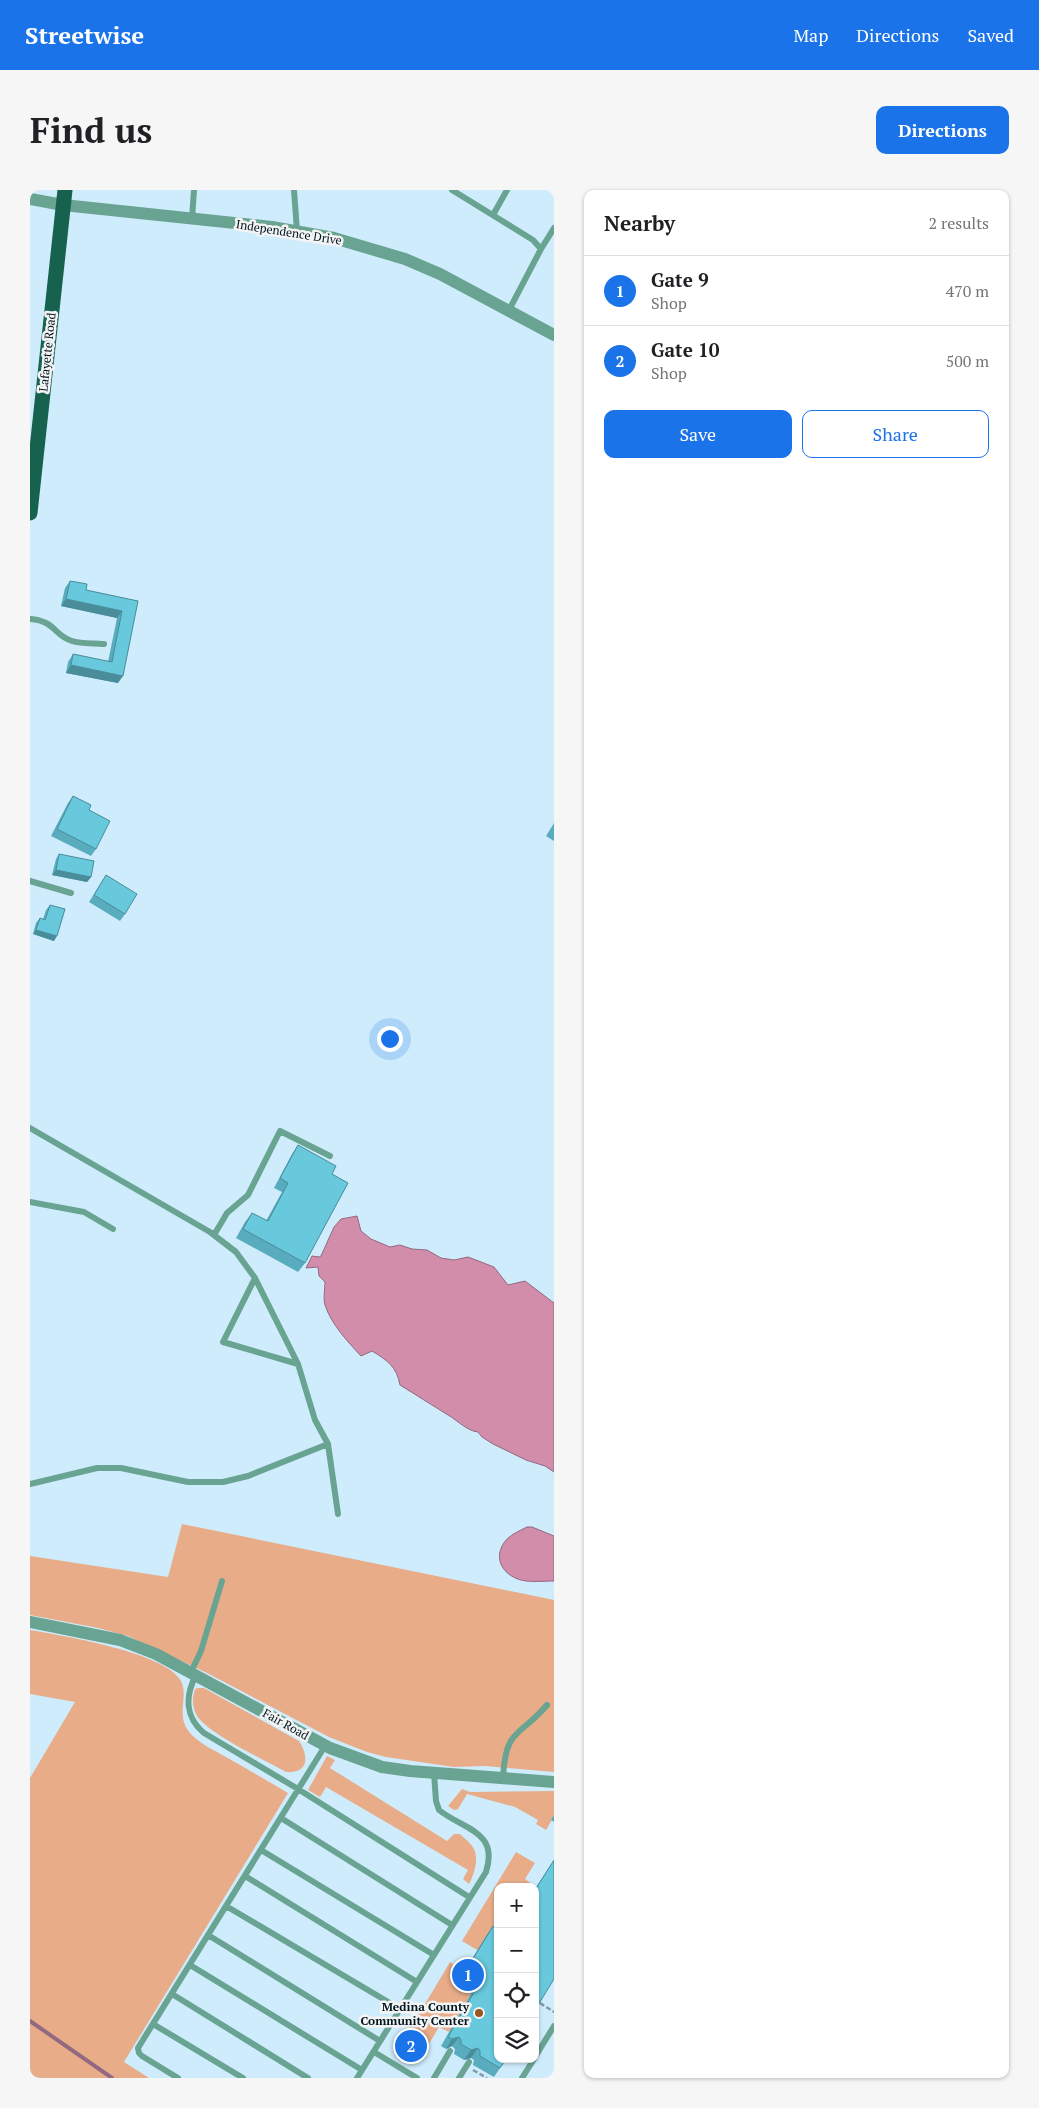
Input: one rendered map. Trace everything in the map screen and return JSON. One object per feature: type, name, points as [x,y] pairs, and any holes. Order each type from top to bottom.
[{"type":"main road","name":"Lafayette Road","points":[[30,513],[64,197]]},
{"type":"street","name":"Independence Drive","points":[[30,199],[64,197],[192,218],[297,231],[343,240],[406,259],[440,274],[554,335]]},
{"type":"street","name":"Fair Road","points":[[30,1622],[120,1640],[156,1654],[326,1746],[356,1759],[382,1767],[554,1782]]},
{"type":"lane","points":[[192,218],[194,190]]},
{"type":"lane","points":[[294,190],[297,231]]},
{"type":"lane","points":[[452,190],[533,240],[541,249]]},
{"type":"lane","points":[[493,215],[507,190]]},
{"type":"lane","points":[[510,310],[541,249],[554,228]]},
{"type":"lane","points":[[30,619],[41,620],[50,624],[62,636],[72,641],[104,644]]},
{"type":"lane","points":[[30,881],[71,893]]},
{"type":"lane","points":[[30,1128],[214,1235],[236,1252],[255,1278],[298,1364],[316,1420],[328,1444],[338,1514]]},
{"type":"lane","points":[[214,1235],[227,1213],[248,1195],[280,1131],[330,1156]]},
{"type":"lane","points":[[30,1202],[84,1212],[113,1229]]},
{"type":"lane","points":[[255,1278],[223,1342],[298,1364]]},
{"type":"lane","points":[[30,1484],[97,1468],[121,1468],[188,1482],[223,1482],[248,1476],[328,1444]]},
{"type":"lane","points":[[222,1582],[188,1693],[190,1715],[194,1723],[210,1738],[298,1789],[470,1897]]},
{"type":"lane","points":[[503,1777],[504,1755],[512,1737],[547,1705]]},
{"type":"lane","points":[[176,2077],[142,2056],[138,2048],[326,1746]]},
{"type":"lane","points":[[357,2078],[486,1872],[490,1858],[489,1848],[474,1831],[439,1810],[436,1801],[434,1773]]},
{"type":"lane","points":[[281,1818],[452,1925]]},
{"type":"lane","points":[[261,1850],[434,1955]]},
{"type":"lane","points":[[245,1876],[417,1982]]},
{"type":"lane","points":[[226,1906],[400,2009]]},
{"type":"lane","points":[[208,1935],[380,2041]]},
{"type":"lane","points":[[190,1965],[362,2070]]},
{"type":"lane","points":[[172,1994],[308,2078]]},
{"type":"lane","points":[[153,2024],[243,2078]]},
{"type":"lane","points":[[539,2050],[554,2026]]},
{"type":"lane","points":[[434,2078],[450,2051]]},
{"type":"lane","points":[[374,2052],[417,2078]]},
{"type":"lane","points":[[459,2078],[468,2062]]},
{"type":"lane","points":[[522,2078],[531,2063]]},
{"type":"path","points":[[540,2003],[554,2012]]},
{"type":"shaded area","points":[[357,1216],[361,1231],[371,1239],[390,1247],[400,1245],[412,1249],[427,1250],[441,1258],[454,1260],[468,1257],[494,1267],[508,1285],[525,1281],[554,1303],[554,1472],[545,1466],[526,1460],[493,1444],[478,1432],[466,1428],[400,1385],[394,1369],[387,1361],[372,1351],[361,1356],[340,1332],[331,1319],[325,1305],[325,1282],[319,1276],[318,1267],[306,1268],[312,1256],[321,1256],[334,1227],[341,1219]]},
{"type":"shaded area","points":[[182,1524],[554,1600],[554,1772],[485,1766],[454,1767],[386,1757],[367,1752],[329,1737],[207,1673],[128,1636],[98,1628],[30,1615],[30,1556],[168,1577]]},
{"type":"shaded area","points":[[527,1527],[532,1527],[554,1536],[554,1581],[518,1579],[511,1576],[502,1566],[500,1553],[502,1546],[509,1537]]},
{"type":"shaded area","points":[[30,1630],[88,1641],[137,1654],[173,1672],[182,1683],[184,1721],[186,1728],[191,1734],[207,1747],[288,1793],[124,2062],[149,2078],[30,2078],[30,1778],[75,1702],[30,1694]]},
{"type":"shaded area","points":[[204,1688],[299,1741],[305,1758],[303,1767],[294,1772],[286,1772],[238,1747],[213,1731],[195,1713],[193,1696],[195,1689]]},
{"type":"shaded area","points":[[327,1756],[335,1760],[330,1768],[447,1841],[454,1834],[460,1834],[474,1849],[476,1857],[473,1876],[469,1884],[463,1879],[468,1870],[326,1787],[320,1797],[308,1790]]},
{"type":"shaded area","points":[[462,1789],[470,1792],[554,1791],[554,1816],[546,1830],[536,1824],[538,1820],[515,1807],[467,1794],[458,1809],[454,1810],[448,1806]]},
{"type":"shaded area","points":[[516,1852],[535,1863],[525,1879],[530,1883],[497,1883]]},
{"type":"shaded area","points":[[494,1888],[494,1944],[477,1950],[462,1941]]},
{"type":"shaded area","points":[[450,1962],[465,1971],[456,1985],[471,1994],[449,2032],[439,2027],[427,2047],[407,2034]]},
{"type":"building","points":[[70,581],[87,584],[86,590],[138,601],[123,676],[71,665],[73,654],[112,662],[122,611],[66,599]]},
{"type":"building","points":[[73,796],[91,805],[89,810],[110,821],[96,849],[57,829]]},
{"type":"building","points":[[59,854],[94,861],[91,877],[56,870]]},
{"type":"building","points":[[106,875],[137,894],[125,914],[94,895]]},
{"type":"building","points":[[50,905],[65,909],[57,936],[36,930],[40,918],[45,920]]},
{"type":"building","points":[[298,1145],[336,1166],[332,1174],[348,1183],[305,1263],[243,1229],[252,1213],[268,1221],[288,1183],[280,1178]]},
{"type":"building","points":[[554,1860],[554,1979],[539,2003],[539,1928],[539,1884]]},
{"type":"building","name":"Medina County Community Center","points":[[494,1927],[494,2063],[503,2063],[500,2068],[480,2056],[478,2048],[471,2050],[461,2044],[459,2037],[452,2039],[448,2037],[478,1985],[463,1975]]},
{"type":"building","points":[[410,2030],[427,2040],[419,2054],[402,2043]]},
{"type":"waterway","points":[[30,2021],[112,2078]]},
{"type":"place","name":"Gate 9","points":[[468,1975]]},
{"type":"place","name":"Medina County Community Center","points":[[479,2013]]},
{"type":"place","name":"Gate 10","points":[[411,2046]]}]
